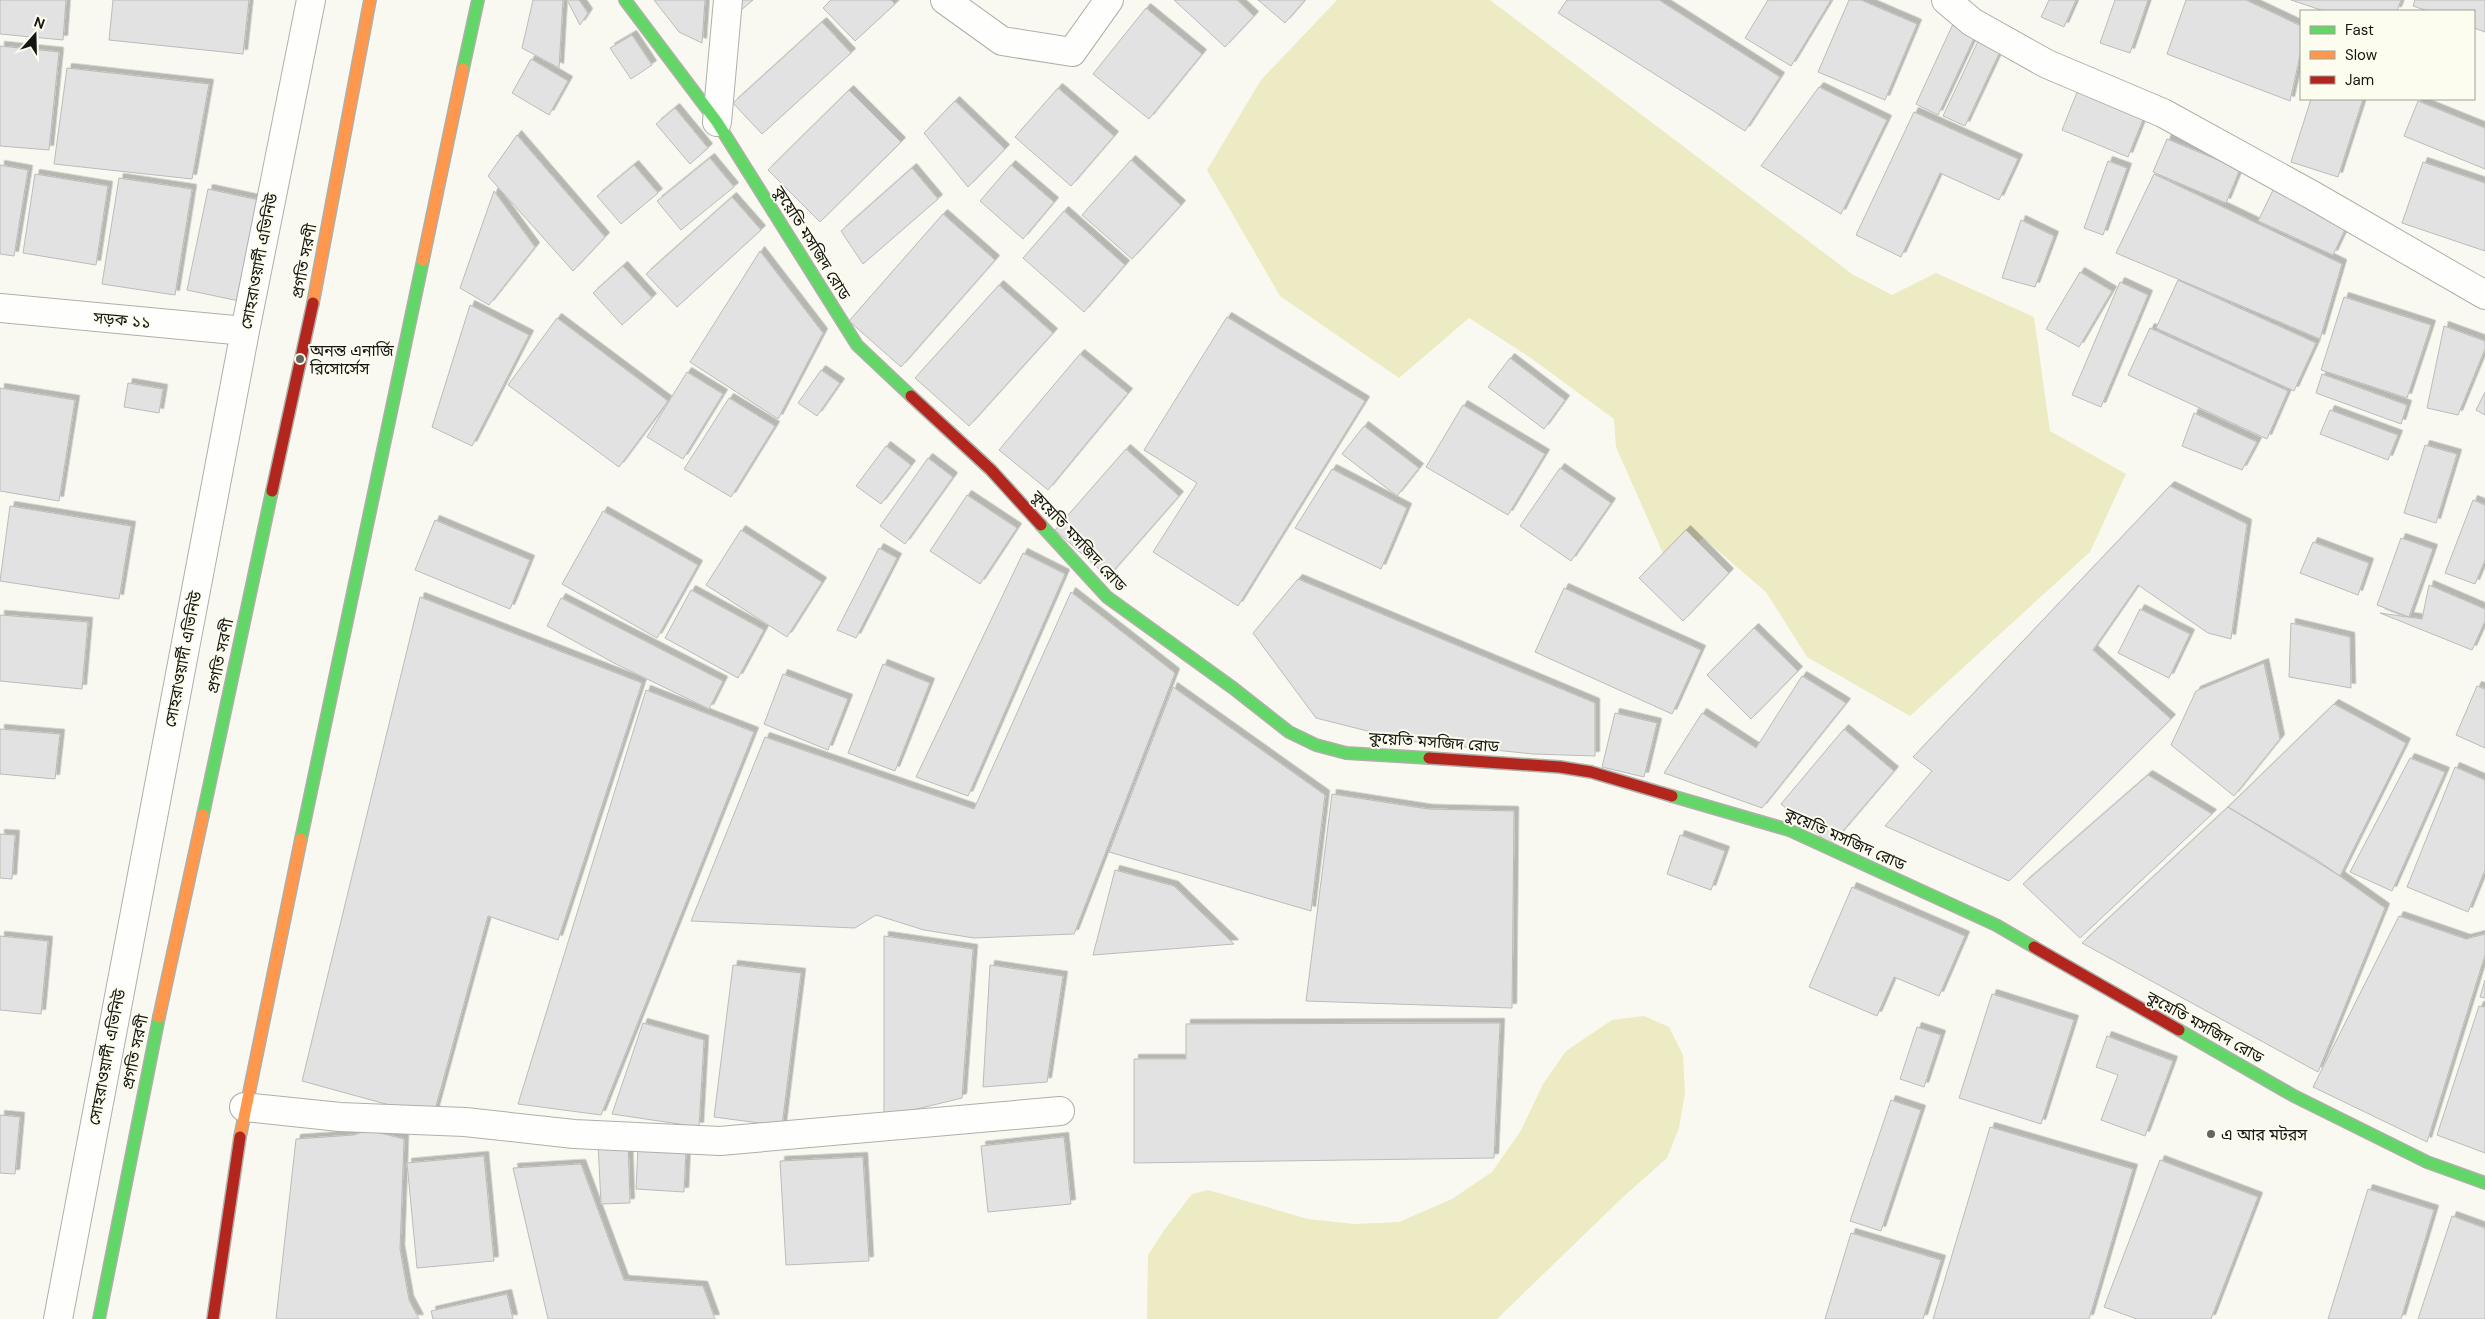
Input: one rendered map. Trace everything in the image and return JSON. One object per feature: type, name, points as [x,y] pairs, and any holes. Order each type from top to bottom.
[{"type":"main road","name":"প্রগতি সরণী","points":[[99,1319],[148,1070],[310,316],[370,0]]},
{"type":"main road","points":[[213,1319],[244,1107],[478,0]]},
{"type":"main road","name":"কুয়েতি মসজিদ রোড","points":[[625,0],[717,122],[857,345],[991,470],[1107,598],[1233,688],[1289,732],[1316,745],[1346,753],[1560,767],[1591,772],[1789,830],[1996,925],[2294,1096],[2427,1162],[2485,1183]]},
{"type":"street","name":"সোহরাওয়ার্দী এভিনিউ","points":[[58,1319],[245,331],[311,0]]},
{"type":"street","points":[[717,122],[728,0]]},
{"type":"street","points":[[945,0],[1002,41],[1072,52],[1109,0]]},
{"type":"street","points":[[1946,0],[1972,22],[2047,64],[2163,113],[2312,194],[2485,295]]},
{"type":"street","name":"সড়ক ১১","points":[[0,308],[245,331]]},
{"type":"street","points":[[244,1107],[349,1118],[465,1122],[574,1134],[720,1141],[1060,1111]]},
{"type":"shaded area","points":[[1337,0],[1490,0],[1852,274],[1892,295],[1936,273],[2034,317],[2050,431],[2126,474],[2090,552],[1910,716],[1807,657],[1766,592],[1703,538],[1670,569],[1616,447],[1614,419],[1528,356],[1469,318],[1399,378],[1280,296],[1207,170],[1261,80]]},
{"type":"shaded area","points":[[1644,1016],[1669,1027],[1683,1055],[1685,1093],[1679,1128],[1667,1158],[1623,1197],[1497,1319],[1147,1319],[1148,1255],[1192,1194],[1208,1190],[1308,1219],[1354,1224],[1399,1222],[1452,1199],[1492,1172],[1520,1132],[1543,1084],[1566,1051],[1612,1020]]},
{"type":"building","points":[[0,0],[66,0],[63,40],[0,34]]},
{"type":"building","points":[[113,0],[249,0],[243,54],[109,40]]},
{"type":"building","points":[[533,0],[563,0],[559,68],[522,48]]},
{"type":"building","points":[[567,0],[579,0],[588,13],[580,25]]},
{"type":"building","points":[[654,0],[705,0],[702,43],[679,32]]},
{"type":"building","points":[[741,0],[753,0],[740,11]]},
{"type":"building","points":[[831,0],[891,0],[895,4],[855,41],[823,8]]},
{"type":"building","points":[[1174,0],[1237,0],[1254,16],[1225,47]]},
{"type":"building","points":[[1258,0],[1305,0],[1285,23]]},
{"type":"building","points":[[1567,0],[1659,0],[1780,77],[1745,131],[1558,13]]},
{"type":"building","points":[[1768,0],[1831,0],[1791,66],[1745,38]]},
{"type":"building","points":[[1849,0],[1861,0],[1917,24],[1885,100],[1818,72]]},
{"type":"building","points":[[2049,0],[2076,0],[2064,27],[2041,17]]},
{"type":"building","points":[[2115,0],[2148,0],[2130,53],[2100,43]]},
{"type":"building","points":[[2186,0],[2246,0],[2300,26],[2300,56],[2290,101],[2167,54]]},
{"type":"building","points":[[2291,0],[2401,0],[2397,10],[2321,10]]},
{"type":"building","points":[[2415,0],[2485,0],[2485,32],[2475,28],[2475,10],[2425,10],[2413,6]]},
{"type":"building","points":[[1146,8],[1202,54],[1149,119],[1093,74]]},
{"type":"building","points":[[822,22],[851,53],[762,134],[733,103]]},
{"type":"building","points":[[1953,24],[1976,34],[1938,115],[1916,104]]},
{"type":"building","points":[[632,35],[652,65],[631,79],[610,48]]},
{"type":"building","points":[[1981,35],[2003,45],[1965,126],[1943,116]]},
{"type":"building","points":[[0,46],[59,52],[49,150],[0,146]]},
{"type":"building","points":[[531,59],[568,81],[549,115],[512,93]]},
{"type":"building","points":[[67,68],[209,84],[192,179],[54,164]]},
{"type":"building","points":[[2080,85],[2146,112],[2128,157],[2062,130]]},
{"type":"building","points":[[1819,87],[1887,120],[1841,214],[1761,166]]},
{"type":"building","points":[[1058,88],[1114,136],[1071,186],[1015,137]]},
{"type":"building","points":[[849,90],[901,142],[820,222],[768,170]]},
{"type":"building","points":[[2311,100],[2363,100],[2338,177],[2291,162]]},
{"type":"building","points":[[955,101],[1005,149],[968,187],[924,133]]},
{"type":"building","points":[[2418,101],[2485,128],[2485,169],[2404,136]]},
{"type":"building","points":[[675,108],[708,148],[690,164],[656,124]]},
{"type":"building","points":[[1914,112],[2018,159],[1999,200],[1940,173],[1901,257],[1856,235]]},
{"type":"building","points":[[517,135],[605,237],[573,271],[488,176]]},
{"type":"building","points":[[2167,139],[2240,169],[2226,203],[2153,172]]},
{"type":"building","points":[[710,158],[734,187],[681,230],[657,201]]},
{"type":"building","points":[[1131,160],[1181,205],[1132,259],[1082,215]]},
{"type":"building","points":[[2108,161],[2127,168],[2103,235],[2084,228]]},
{"type":"building","points":[[2423,162],[2485,183],[2485,251],[2402,223]]},
{"type":"building","points":[[0,165],[28,170],[14,256],[0,254]]},
{"type":"building","points":[[634,165],[658,193],[621,224],[597,196]]},
{"type":"building","points":[[1011,165],[1054,202],[1023,239],[980,201]]},
{"type":"building","points":[[912,168],[938,199],[863,264],[841,231]]},
{"type":"building","points":[[35,174],[108,186],[96,265],[23,253]]},
{"type":"building","points":[[2154,174],[2342,264],[2320,339],[2116,253]]},
{"type":"building","points":[[119,178],[192,189],[175,295],[102,284]]},
{"type":"building","points":[[2276,184],[2351,217],[2333,255],[2258,221]]},
{"type":"building","points":[[208,189],[259,200],[239,301],[187,290]]},
{"type":"building","points":[[494,191],[535,247],[489,305],[460,288]]},
{"type":"building","points":[[732,197],[761,230],[677,307],[646,274]]},
{"type":"building","points":[[1064,211],[1125,265],[1084,312],[1023,258]]},
{"type":"building","points":[[943,214],[995,260],[901,367],[849,321]]},
{"type":"building","points":[[2021,220],[2054,236],[2035,287],[2002,278]]},
{"type":"building","points":[[760,251],[823,333],[778,419],[690,362]]},
{"type":"building","points":[[623,266],[652,298],[622,325],[593,293]]},
{"type":"building","points":[[2080,272],[2112,291],[2079,347],[2046,329]]},
{"type":"building","points":[[2178,280],[2316,343],[2294,391],[2156,328]]},
{"type":"building","points":[[2120,282],[2148,295],[2101,407],[2072,395]]},
{"type":"building","points":[[999,285],[1053,333],[969,426],[915,378]]},
{"type":"building","points":[[2344,297],[2431,325],[2407,398],[2321,370]]},
{"type":"building","points":[[470,305],[529,335],[472,446],[432,427]]},
{"type":"building","points":[[1227,317],[1365,401],[1238,606],[1153,552],[1197,483],[1144,450]]},
{"type":"building","points":[[557,318],[668,401],[619,467],[508,385]]},
{"type":"building","points":[[2444,326],[2485,341],[2485,349],[2458,415],[2427,408]]},
{"type":"building","points":[[2150,328],[2288,391],[2267,439],[2128,375]]},
{"type":"building","points":[[1080,354],[1128,393],[1048,490],[999,450]]},
{"type":"building","points":[[1510,358],[1565,400],[1544,429],[1488,387]]},
{"type":"building","points":[[821,370],[840,383],[817,416],[798,403]]},
{"type":"building","points":[[687,372],[723,394],[683,459],[647,437]]},
{"type":"building","points":[[2322,374],[2407,405],[2401,424],[2316,393]]},
{"type":"building","points":[[128,383],[163,389],[159,413],[124,407]]},
{"type":"building","points":[[0,388],[75,400],[59,501],[0,491]]},
{"type":"building","points":[[2485,392],[2485,415],[2476,410]]},
{"type":"building","points":[[729,398],[775,426],[731,497],[684,469]]},
{"type":"building","points":[[1463,405],[1545,454],[1508,515],[1426,467]]},
{"type":"building","points":[[2330,410],[2398,435],[2388,460],[2320,434]]},
{"type":"building","points":[[2194,413],[2257,442],[2242,470],[2182,446]]},
{"type":"building","points":[[1364,426],[1419,468],[1397,496],[1342,454]]},
{"type":"building","points":[[2425,445],[2457,454],[2436,523],[2404,513]]},
{"type":"building","points":[[886,446],[911,465],[881,504],[856,486]]},
{"type":"building","points":[[1126,449],[1179,496],[1108,577],[1055,530]]},
{"type":"building","points":[[928,458],[953,477],[905,544],[880,526]]},
{"type":"building","points":[[1560,468],[1611,503],[1571,561],[1520,526]]},
{"type":"building","points":[[1332,469],[1407,508],[1381,569],[1295,528]]},
{"type":"building","points":[[2170,486],[2247,524],[2231,639],[2208,633],[2138,585],[2093,650],[2171,719],[2009,881],[1885,826],[1932,771],[1913,757]]},
{"type":"building","points":[[967,495],[1017,528],[980,584],[930,551]]},
{"type":"building","points":[[2473,500],[2485,505],[2485,560],[2475,584],[2445,573]]},
{"type":"building","points":[[10,506],[131,526],[119,599],[0,581]]},
{"type":"building","points":[[603,511],[698,565],[657,638],[562,584]]},
{"type":"building","points":[[435,520],[530,560],[510,609],[415,570]]},
{"type":"building","points":[[741,530],[822,582],[787,637],[706,585]]},
{"type":"building","points":[[1686,530],[1729,573],[1683,621],[1639,578]]},
{"type":"building","points":[[2401,538],[2433,549],[2409,617],[2377,605]]},
{"type":"building","points":[[2313,542],[2369,563],[2358,595],[2300,573]]},
{"type":"building","points":[[879,548],[897,558],[856,638],[837,630]]},
{"type":"building","points":[[1023,553],[1065,574],[968,796],[916,777]]},
{"type":"building","points":[[1298,579],[1595,703],[1595,756],[1533,754],[1407,741],[1316,718],[1253,633]]},
{"type":"building","points":[[2429,585],[2485,609],[2485,621],[2472,650],[2380,613],[2422,619]]},
{"type":"building","points":[[1564,588],[1701,650],[1672,714],[1535,652]]},
{"type":"building","points":[[691,590],[764,630],[738,678],[665,638]]},
{"type":"building","points":[[1071,592],[1175,673],[1074,934],[974,938],[924,930],[876,915],[855,928],[691,921],[765,737],[974,809]]},
{"type":"building","points":[[420,597],[642,683],[558,940],[488,916],[433,1117],[302,1081]]},
{"type":"building","points":[[561,598],[723,681],[709,709],[614,663],[547,626]]},
{"type":"building","points":[[2140,609],[2190,634],[2169,678],[2118,653]]},
{"type":"building","points":[[0,615],[88,622],[82,689],[0,681]]},
{"type":"building","points":[[2291,623],[2350,637],[2351,688],[2289,677]]},
{"type":"building","points":[[1754,628],[1798,671],[1751,719],[1707,675]]},
{"type":"building","points":[[2264,663],[2280,739],[2234,796],[2171,745],[2196,691]]},
{"type":"building","points":[[883,664],[930,683],[895,771],[848,753]]},
{"type":"building","points":[[783,674],[848,699],[828,750],[764,724]]},
{"type":"building","points":[[1802,676],[1846,703],[1762,808],[1664,773],[1702,713],[1756,748]]},
{"type":"building","points":[[2477,686],[2485,689],[2485,748],[2456,735]]},
{"type":"building","points":[[1173,687],[1325,795],[1311,911],[1109,852]]},
{"type":"building","points":[[646,690],[754,732],[601,1115],[518,1104]]},
{"type":"building","points":[[2334,704],[2406,743],[2340,876],[2228,807]]},
{"type":"building","points":[[1615,713],[1657,723],[1644,777],[1602,767]]},
{"type":"building","points":[[0,729],[60,734],[55,779],[0,774]]},
{"type":"building","points":[[1844,729],[1894,771],[1831,845],[1781,804]]},
{"type":"building","points":[[2410,758],[2445,772],[2392,891],[2350,872]]},
{"type":"building","points":[[2455,767],[2485,780],[2485,870],[2468,912],[2407,887]]},
{"type":"building","points":[[2148,775],[2212,814],[2080,938],[2023,884]]},
{"type":"building","points":[[1332,794],[1428,809],[1514,811],[1512,1008],[1306,1001]]},
{"type":"building","points":[[2228,807],[2317,860],[2385,908],[2318,1072],[2082,943]]},
{"type":"building","points":[[0,834],[15,835],[12,879],[0,878]]},
{"type":"building","points":[[1680,835],[1725,851],[1711,890],[1667,874]]},
{"type":"building","points":[[1115,870],[1174,886],[1234,944],[1093,955]]},
{"type":"building","points":[[1852,887],[1965,936],[1939,996],[1894,977],[1877,1016],[1809,987]]},
{"type":"building","points":[[2399,916],[2466,939],[2485,934],[2485,955],[2427,1142],[2313,1087]]},
{"type":"building","points":[[0,936],[48,941],[41,1014],[0,1010]]},
{"type":"building","points":[[884,936],[973,949],[962,1098],[884,1117]]},
{"type":"building","points":[[733,965],[801,973],[782,1126],[714,1117]]},
{"type":"building","points":[[990,965],[1063,976],[1047,1082],[983,1087]]},
{"type":"building","points":[[2485,980],[2485,998],[2480,997]]},
{"type":"building","points":[[1992,994],[2074,1020],[2041,1124],[1959,1098]]},
{"type":"building","points":[[2479,1006],[2485,1007],[2485,1153],[2437,1135]]},
{"type":"building","points":[[643,1023],[704,1040],[699,1127],[612,1114]]},
{"type":"building","points":[[1500,1023],[1494,1158],[1134,1163],[1134,1059],[1186,1059],[1186,1024]]},
{"type":"building","points":[[1917,1027],[1941,1035],[1924,1087],[1900,1079]]},
{"type":"building","points":[[2107,1036],[2173,1061],[2145,1136],[2101,1120],[2118,1075],[2096,1067]]},
{"type":"building","points":[[1891,1100],[1921,1110],[1881,1231],[1850,1221]]},
{"type":"building","points":[[0,1115],[20,1117],[15,1174],[0,1173]]},
{"type":"building","points":[[1990,1127],[2133,1169],[2089,1319],[1933,1319]]},
{"type":"building","points":[[368,1130],[404,1139],[400,1249],[409,1300],[419,1319],[276,1319],[296,1139],[354,1135]]},
{"type":"building","points":[[1064,1137],[1071,1204],[988,1212],[981,1146]]},
{"type":"building","points":[[628,1142],[630,1203],[601,1204],[598,1143]]},
{"type":"building","points":[[638,1147],[686,1150],[684,1192],[636,1189]]},
{"type":"building","points":[[484,1156],[494,1261],[417,1268],[407,1163]]},
{"type":"building","points":[[863,1157],[869,1261],[786,1265],[780,1161]]},
{"type":"building","points":[[2160,1160],[2258,1197],[2211,1319],[2137,1319],[2104,1307]]},
{"type":"building","points":[[581,1164],[624,1280],[703,1286],[715,1319],[548,1319],[513,1168]]},
{"type":"building","points":[[2368,1189],[2434,1210],[2401,1319],[2328,1319]]},
{"type":"building","points":[[2452,1216],[2485,1228],[2485,1319],[2418,1319]]},
{"type":"building","points":[[1851,1233],[1941,1260],[1923,1319],[1825,1319]]},
{"type":"building","points":[[507,1294],[513,1319],[433,1319],[431,1311]]},
{"type":"traffic: fast","points":[[463,69],[478,0]]},
{"type":"traffic: fast","points":[[625,0],[717,122],[857,345],[911,396]]},
{"type":"traffic: fast","points":[[301,839],[423,260]]},
{"type":"traffic: fast","points":[[203,815],[272,491]]},
{"type":"traffic: fast","points":[[1041,525],[1107,597],[1233,688],[1289,732],[1316,745],[1346,753],[1429,758]]},
{"type":"traffic: fast","points":[[1672,796],[1789,830],[1996,925],[2034,947]]},
{"type":"traffic: fast","points":[[99,1319],[159,1017]]},
{"type":"traffic: fast","points":[[2179,1030],[2294,1096],[2427,1162],[2485,1183]]},
{"type":"traffic: slow","points":[[313,303],[370,0]]},
{"type":"traffic: slow","points":[[423,260],[463,69]]},
{"type":"traffic: slow","points":[[159,1017],[203,815]]},
{"type":"traffic: slow","points":[[240,1137],[301,839]]},
{"type":"traffic: jam","points":[[272,491],[313,303]]},
{"type":"traffic: jam","points":[[911,396],[991,470],[1041,525]]},
{"type":"traffic: jam","points":[[1429,758],[1560,767],[1591,772],[1672,796]]},
{"type":"traffic: jam","points":[[2034,947],[2179,1030]]},
{"type":"traffic: jam","points":[[213,1319],[240,1137]]},
{"type":"place","name":"অনন্ত এনার্জি রিসোর্সেস","points":[[300,359]]},
{"type":"place","name":"এ আর মটরস","points":[[2211,1134]]}]
